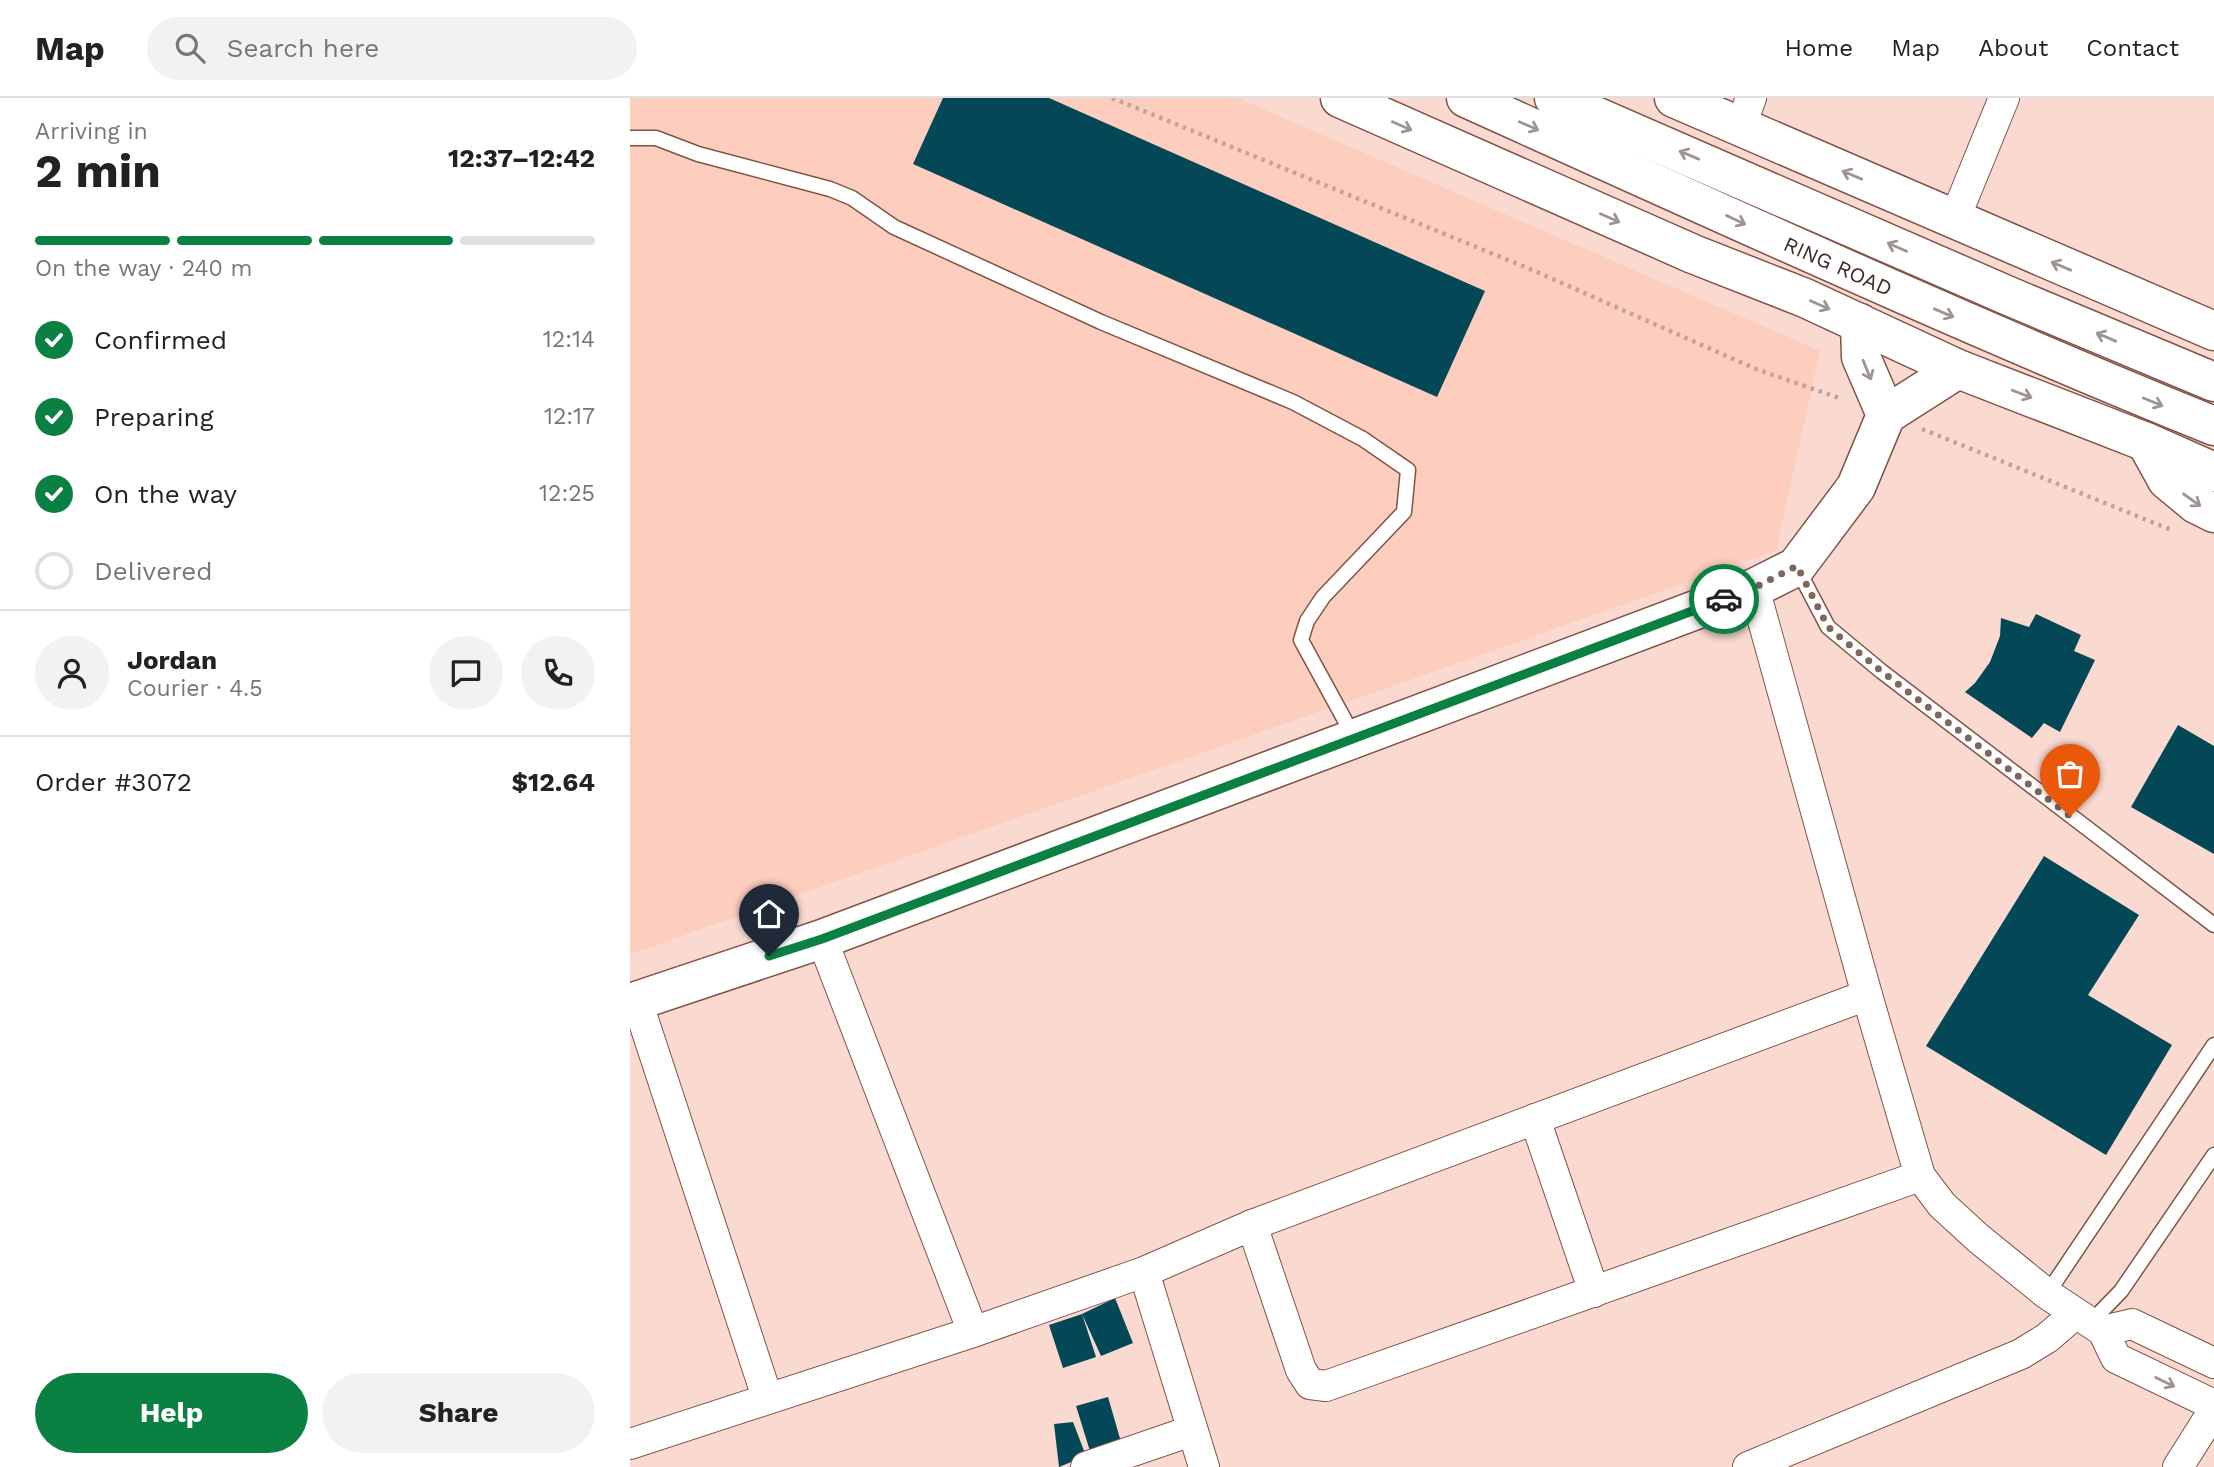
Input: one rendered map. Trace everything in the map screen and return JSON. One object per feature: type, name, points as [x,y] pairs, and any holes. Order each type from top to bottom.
[{"type":"main road","points":[[1340,98],[1693,254],[1805,298],[1958,369],[2214,472]]},
{"type":"main road","name":"RING ROAD","points":[[1466,98],[1835,266],[2093,378],[2214,426]]},
{"type":"main road","name":"RING ROAD","points":[[1554,98],[2011,297],[2214,382]]},
{"type":"main road","points":[[1674,98],[1746,113],[1955,218],[2043,258],[2211,325]]},
{"type":"main road","points":[[1860,323],[1861,357],[1886,415]]},
{"type":"main road","points":[[633,1002],[822,939],[1754,588],[1797,566],[1856,487],[1886,415],[1958,369]]},
{"type":"main road","points":[[2146,443],[2167,480],[2196,504],[2214,513]]},
{"type":"street","points":[[1955,218],[2004,98]]},
{"type":"street","points":[[1754,588],[1920,1177],[1942,1206],[2047,1294],[2089,1323],[2116,1358],[2214,1408],[2178,1467]]},
{"type":"street","points":[[822,939],[973,1332]]},
{"type":"street","points":[[630,1444],[973,1332],[1144,1272],[1252,1225],[1867,995]]},
{"type":"street","points":[[633,1002],[767,1398]]},
{"type":"street","points":[[1535,1119],[1594,1292]]},
{"type":"street","points":[[1252,1225],[1301,1370],[1310,1384],[1326,1386],[1920,1177]]},
{"type":"street","points":[[1144,1272],[1204,1467]]},
{"type":"street","points":[[1749,1467],[2021,1354],[2047,1338],[2089,1323],[2132,1324],[2214,1363]]},
{"type":"street","points":[[1086,1467],[1191,1431]]},
{"type":"lane","points":[[630,138],[656,138],[698,154],[830,189],[852,198],[894,227],[1101,322],[1293,402],[1363,439],[1408,470],[1404,512],[1323,597],[1307,621],[1301,640],[1354,738]]},
{"type":"lane","points":[[1797,566],[1828,627],[1881,671],[2214,925]]},
{"type":"lane","points":[[2047,1294],[2214,1045]]},
{"type":"lane","points":[[2089,1323],[2121,1291],[2214,1155]]},
{"type":"path","points":[[1112,98],[1530,269],[1756,369],[1886,415],[2176,532]]},
{"type":"shaded area","points":[[630,98],[1238,98],[1820,351],[1776,551],[630,954]]},
{"type":"building","points":[[943,98],[1049,98],[1485,291],[1437,397],[913,164]]},
{"type":"building","points":[[2036,614],[2081,635],[2074,651],[2095,660],[2060,732],[2044,723],[2032,738],[1965,692],[1990,662],[2000,636],[2001,618],[2029,627]]},
{"type":"building","points":[[2178,725],[2214,746],[2214,854],[2131,807]]},
{"type":"building","points":[[2044,856],[2139,915],[2088,995],[2172,1045],[2106,1155],[1926,1046]]},
{"type":"building","points":[[1115,1298],[1133,1343],[1101,1356],[1082,1314]]},
{"type":"building","points":[[1082,1314],[1096,1357],[1063,1368],[1049,1325]]},
{"type":"building","points":[[1108,1397],[1121,1442],[1090,1451],[1076,1406]]},
{"type":"building","points":[[1073,1422],[1086,1456],[1059,1467],[1054,1424]]},
{"type":"way so far","points":[[1724,599],[1754,588],[1797,566],[1828,627],[2070,816]]},
{"type":"route","points":[[769,956],[822,939],[1724,599]]}]
